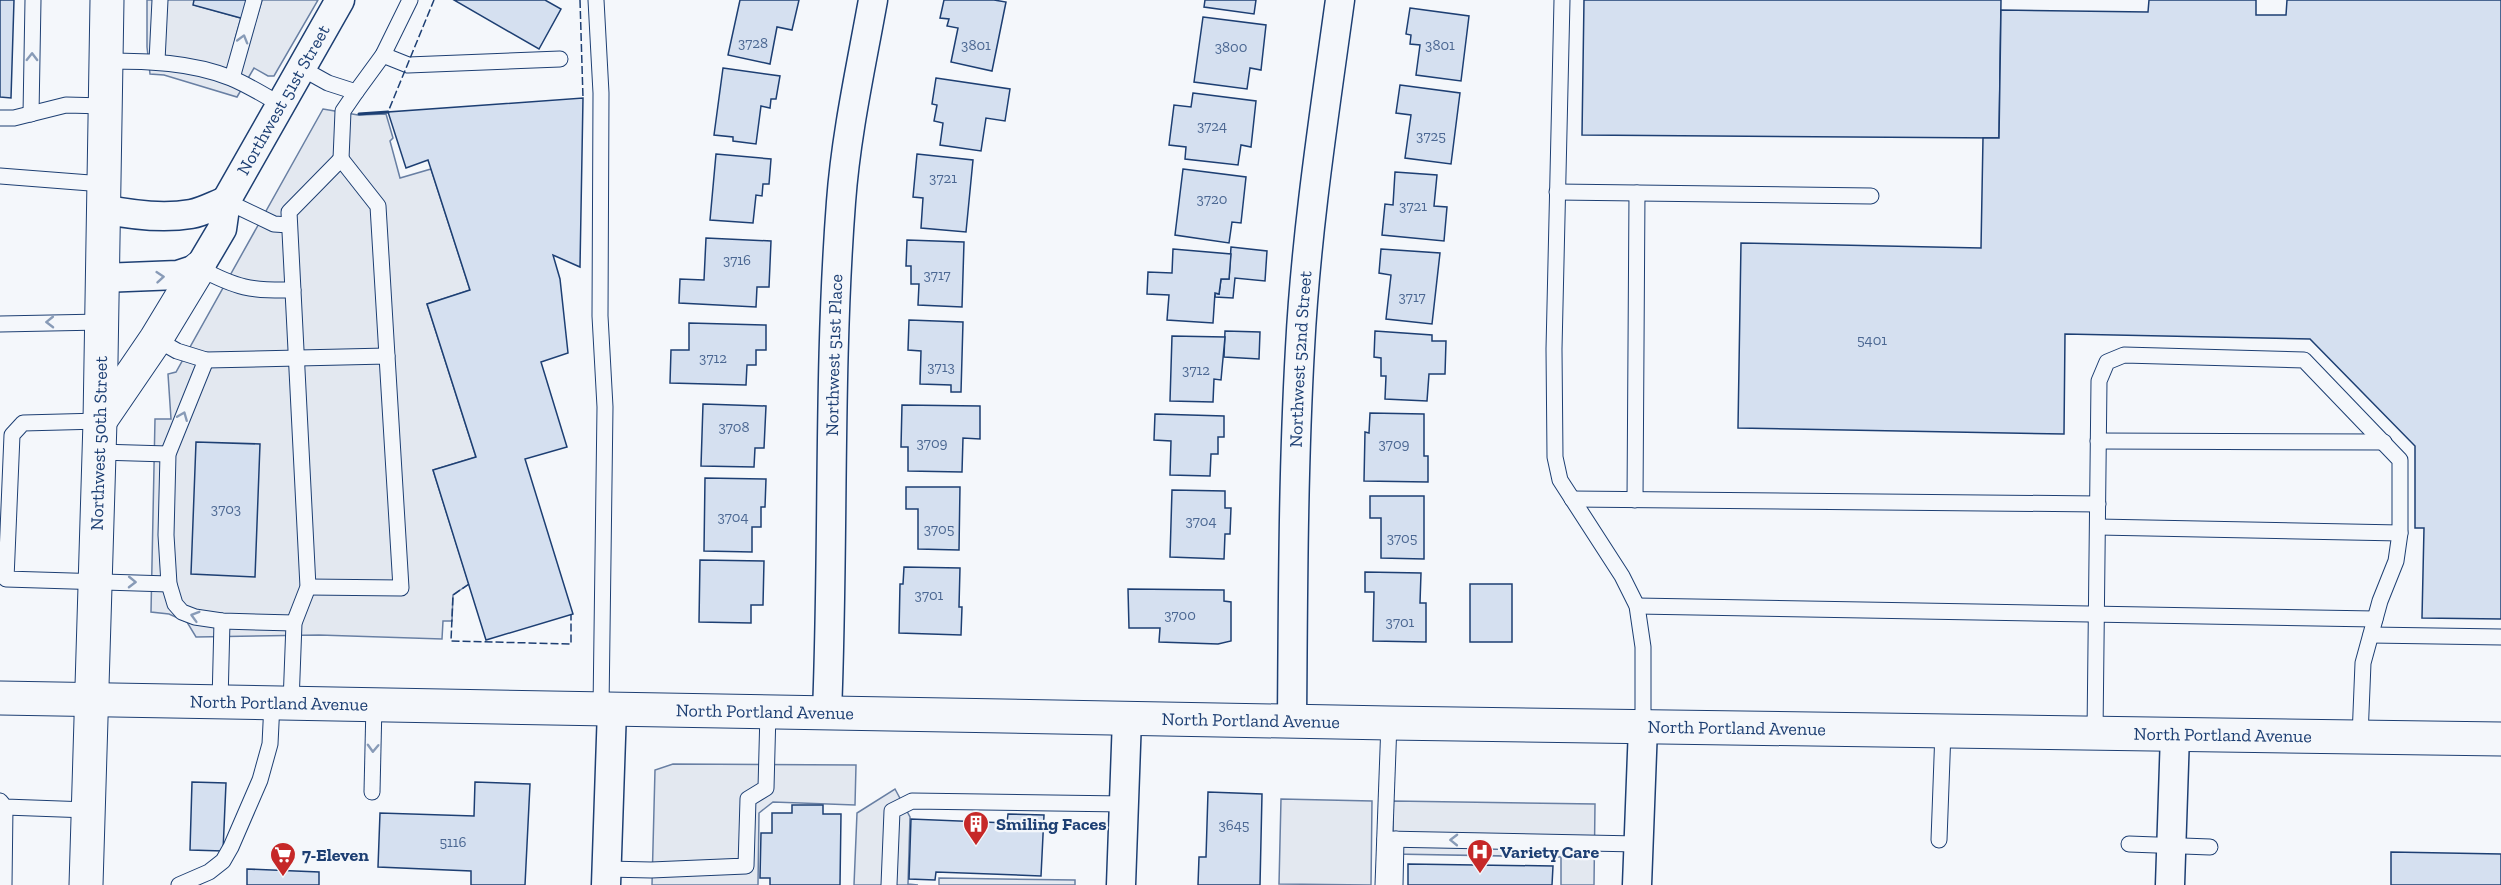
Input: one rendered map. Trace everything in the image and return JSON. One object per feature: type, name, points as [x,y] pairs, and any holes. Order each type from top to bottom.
[{"type":"main road","name":"Northwest 50th Street","points":[[86,885],[99,436],[107,0]]},
{"type":"main road","points":[[99,436],[199,268]]},
{"type":"main road","name":"North Portland Avenue","points":[[0,698],[1389,723],[2501,739]]},
{"type":"street","name":"Northwest 51st Street","points":[[199,268],[222,229],[226,201],[340,0]]},
{"type":"street","name":"Northwest 51st Place","points":[[827,712],[835,307],[841,200],[851,117],[873,0]]},
{"type":"street","name":"Northwest 52nd Street","points":[[1292,721],[1294,481],[1300,346],[1317,169],[1340,0]]},
{"type":"street","points":[[103,197],[138,216],[193,214],[226,201]]},
{"type":"street","points":[[102,278],[178,275],[199,268]]},
{"type":"street","points":[[607,709],[607,877]]},
{"type":"street","points":[[1122,885],[1126,718]]},
{"type":"street","points":[[1637,885],[1643,727]]},
{"type":"street","points":[[2170,885],[2175,734]]},
{"type":"lane","points":[[31,114],[33,0]]},
{"type":"lane","points":[[157,62],[160,0]]},
{"type":"lane","points":[[232,78],[254,0]]},
{"type":"lane","points":[[308,587],[401,588],[378,206],[341,159],[343,111],[383,55],[411,0]]},
{"type":"lane","points":[[596,0],[601,93],[600,316],[605,407],[607,709]]},
{"type":"lane","points":[[1562,0],[1554,349],[1555,457],[1560,480],[1622,576],[1637,606],[1643,647],[1643,727]]},
{"type":"lane","points":[[383,55],[408,64],[560,59]]},
{"type":"lane","points":[[106,61],[185,65],[232,78],[281,105]]},
{"type":"lane","points":[[301,68],[328,83],[356,92]]},
{"type":"lane","points":[[0,118],[14,118],[66,105],[105,106]]},
{"type":"lane","points":[[179,885],[209,872],[223,861],[231,847],[260,780],[281,703],[294,623],[308,587],[289,212],[341,159]]},
{"type":"lane","points":[[0,176],[103,197]]},
{"type":"lane","points":[[1557,192],[1871,196]]},
{"type":"lane","points":[[1635,500],[1637,193]]},
{"type":"lane","points":[[226,201],[274,224],[289,225]]},
{"type":"lane","points":[[199,268],[232,285],[260,290],[293,290]]},
{"type":"lane","points":[[0,324],[101,322]]},
{"type":"lane","points":[[156,339],[177,351],[206,360],[387,356]]},
{"type":"lane","points":[[2095,734],[2099,381],[2107,362],[2124,355],[2304,360],[2400,460],[2400,533],[2396,561],[2375,619],[2363,663],[2360,737]]},
{"type":"lane","points":[[206,360],[168,454],[166,535],[169,584],[175,604],[182,612],[195,617],[222,621],[294,623]]},
{"type":"lane","points":[[168,454],[99,436],[23,423],[12,435],[3,579],[169,584]]},
{"type":"lane","points":[[2098,441],[2384,442]]},
{"type":"lane","points":[[1572,499],[2098,504]]},
{"type":"lane","points":[[2097,527],[2400,533]]},
{"type":"lane","points":[[1637,606],[2375,619]]},
{"type":"lane","points":[[220,702],[222,621]]},
{"type":"lane","points":[[2371,635],[2501,637]]},
{"type":"lane","points":[[372,792],[374,704]]},
{"type":"lane","points":[[607,877],[651,870],[746,866],[748,799],[766,788],[768,712]]},
{"type":"lane","points":[[1389,723],[1390,839],[1395,885]]},
{"type":"lane","points":[[1939,840],[1943,731]]},
{"type":"lane","points":[[889,885],[892,811],[912,801],[1124,804]]},
{"type":"lane","points":[[4,885],[3,804],[88,810]]},
{"type":"lane","points":[[1390,839],[1638,844]]},
{"type":"lane","points":[[1383,885],[1390,839]]},
{"type":"lane","points":[[2129,844],[2210,847]]},
{"type":"shaded area","points":[[147,0],[194,0],[194,5],[241,18],[235,39],[249,43],[262,0],[318,0],[274,76],[268,76],[254,68],[237,97],[164,75],[150,74],[147,47]]},
{"type":"shaded area","points":[[323,109],[358,115],[386,114],[393,138],[390,141],[400,178],[431,169],[470,290],[427,304],[476,457],[433,470],[469,584],[453,595],[452,621],[443,621],[442,639],[319,635],[196,637],[187,622],[169,614],[151,612],[155,419],[171,419],[168,374],[176,372]]},
{"type":"shaded area","points":[[673,764],[856,765],[855,805],[773,802],[759,813],[758,885],[652,885],[655,770]]},
{"type":"shaded area","points":[[895,789],[910,817],[908,884],[918,885],[854,885],[857,813]]},
{"type":"shaded area","points":[[1281,799],[1372,801],[1371,885],[1279,884]]},
{"type":"shaded area","points":[[1393,801],[1595,804],[1594,885],[1561,885],[1561,857],[1393,854]]},
{"type":"shaded area","points":[[939,878],[1075,880],[1075,885],[939,885]]},
{"type":"building","points":[[0,0],[14,0],[11,98],[0,97]]},
{"type":"building","points":[[194,0],[254,0],[248,20],[193,5]]},
{"type":"building","points":[[454,0],[545,0],[561,9],[539,49]]},
{"type":"building","points":[[740,0],[799,0],[792,30],[777,27],[770,64],[728,55]]},
{"type":"building","points":[[944,0],[1006,2],[992,71],[951,62],[958,28],[947,26],[949,19],[940,18]]},
{"type":"building","points":[[1205,0],[1256,0],[1254,14],[1204,7]]},
{"type":"building","points":[[1584,0],[2001,0],[1999,138],[1582,135]]},
{"type":"building","points":[[2149,0],[2256,0],[2256,15],[2286,15],[2287,0],[2501,0],[2501,619],[2422,618],[2424,528],[2415,528],[2415,446],[2310,339],[2065,334],[2064,434],[1738,428],[1741,243],[1981,248],[1983,138],[1999,138],[2001,10],[2148,12]]},
{"type":"building","points":[[1410,8],[1469,16],[1461,81],[1416,75],[1420,45],[1410,44],[1411,35],[1406,34]]},
{"type":"building","points":[[1203,17],[1266,25],[1261,70],[1250,68],[1247,89],[1194,82]]},
{"type":"building","points":[[723,68],[780,76],[776,99],[771,99],[770,108],[761,106],[756,144],[733,141],[733,137],[714,135]]},
{"type":"building","points":[[936,78],[1010,89],[1005,121],[986,118],[981,151],[940,145],[943,123],[934,121],[937,105],[932,104]]},
{"type":"building","points":[[1400,85],[1460,93],[1451,164],[1405,158],[1411,115],[1396,113]]},
{"type":"building","points":[[1193,93],[1256,101],[1251,147],[1241,145],[1238,165],[1185,159],[1186,147],[1169,145],[1174,105],[1191,107]]},
{"type":"building","points":[[583,98],[580,267],[553,255],[560,279],[568,353],[541,362],[567,447],[525,459],[573,614],[486,640],[433,470],[476,457],[427,304],[470,290],[428,160],[406,168],[388,112]]},
{"type":"building","points":[[716,154],[771,159],[769,184],[763,184],[762,196],[756,195],[753,223],[710,220]]},
{"type":"building","points":[[917,154],[973,160],[966,232],[921,228],[923,198],[913,197]]},
{"type":"building","points":[[1183,169],[1246,177],[1241,223],[1232,222],[1229,243],[1175,235]]},
{"type":"building","points":[[1395,172],[1437,175],[1434,206],[1447,207],[1444,241],[1382,235],[1385,204],[1393,205]]},
{"type":"building","points":[[706,238],[771,241],[769,287],[757,287],[756,307],[679,303],[680,279],[704,280]]},
{"type":"building","points":[[907,240],[964,242],[962,307],[918,305],[919,284],[911,284],[911,266],[906,266]]},
{"type":"building","points":[[1231,247],[1267,251],[1265,281],[1235,278],[1233,298],[1215,297],[1215,293],[1219,294],[1221,279],[1229,279]]},
{"type":"building","points":[[1173,249],[1231,254],[1229,279],[1221,279],[1219,294],[1215,293],[1213,323],[1167,320],[1169,295],[1147,294],[1148,272],[1172,273]]},
{"type":"building","points":[[1381,249],[1440,253],[1432,324],[1386,319],[1391,275],[1379,273]]},
{"type":"building","points":[[909,320],[963,322],[961,392],[951,392],[951,385],[920,384],[921,351],[908,350]]},
{"type":"building","points":[[689,323],[766,325],[766,350],[756,350],[756,365],[747,365],[746,385],[670,383],[671,350],[689,350]]},
{"type":"building","points":[[1225,331],[1260,332],[1259,359],[1224,357]]},
{"type":"building","points":[[1375,331],[1432,335],[1432,341],[1446,341],[1445,374],[1429,374],[1427,401],[1385,399],[1386,376],[1381,376],[1381,358],[1374,357]]},
{"type":"building","points":[[1172,336],[1225,337],[1221,380],[1214,379],[1213,402],[1170,401]]},
{"type":"building","points":[[703,404],[766,406],[764,448],[755,448],[754,467],[701,466]]},
{"type":"building","points":[[902,405],[980,406],[980,439],[963,438],[962,472],[908,471],[908,447],[901,447]]},
{"type":"building","points":[[1370,413],[1424,414],[1424,456],[1428,456],[1428,482],[1364,481],[1365,432],[1369,433]]},
{"type":"building","points":[[1155,414],[1224,416],[1224,437],[1218,437],[1218,454],[1211,454],[1210,476],[1170,475],[1171,441],[1154,440]]},
{"type":"building","points":[[196,442],[260,444],[255,577],[191,574]]},
{"type":"building","points":[[705,478],[766,479],[765,507],[761,507],[761,527],[752,527],[752,552],[704,551]]},
{"type":"building","points":[[906,487],[960,487],[959,550],[918,549],[918,509],[906,509]]},
{"type":"building","points":[[1172,490],[1225,491],[1225,508],[1231,508],[1230,534],[1225,534],[1224,559],[1170,557]]},
{"type":"building","points":[[1370,496],[1424,496],[1424,559],[1381,558],[1381,518],[1370,518]]},
{"type":"building","points":[[700,560],[764,561],[763,605],[751,605],[751,623],[699,622]]},
{"type":"building","points":[[904,567],[960,568],[961,635],[899,633],[900,584],[903,584]]},
{"type":"building","points":[[1365,572],[1421,573],[1420,603],[1426,603],[1426,642],[1373,641],[1374,592],[1365,592]]},
{"type":"building","points":[[1470,584],[1512,584],[1512,642],[1470,642]]},
{"type":"building","points":[[1128,589],[1224,590],[1224,601],[1231,602],[1231,641],[1218,644],[1159,642],[1160,628],[1129,628]]},
{"type":"building","points":[[192,782],[226,783],[223,851],[190,850]]},
{"type":"building","points":[[475,782],[530,784],[525,885],[471,885],[471,871],[378,867],[380,813],[474,816]]},
{"type":"building","points":[[1208,792],[1262,794],[1260,885],[1198,885],[1199,857],[1206,857]]},
{"type":"building","points":[[792,805],[823,805],[823,814],[841,814],[840,885],[770,885],[770,878],[760,878],[761,833],[772,833],[772,813],[792,813]]},
{"type":"building","name":"Smiling Faces","points":[[1008,814],[1044,815],[1041,876],[936,872],[935,880],[909,879],[911,819],[1007,823]]},
{"type":"building","points":[[2391,852],[2501,854],[2501,885],[2391,885]]},
{"type":"building","name":"Variety Care","points":[[1408,864],[1553,866],[1552,885],[1408,885]]},
{"type":"building","name":"7-Eleven","points":[[247,869],[319,872],[319,885],[247,885]]},
{"type":"fence","points":[[359,114],[388,112],[434,0]]},
{"type":"fence","points":[[580,0],[583,98]]},
{"type":"fence","points":[[469,584],[453,595],[451,641],[571,644],[571,615]]},
{"type":"wall","points":[[359,114],[388,112]]},
{"type":"place","name":"Smiling Faces","points":[[976,847]]},
{"type":"place","name":"Variety Care","points":[[1480,875]]},
{"type":"place","name":"7-Eleven","points":[[283,878]]}]
